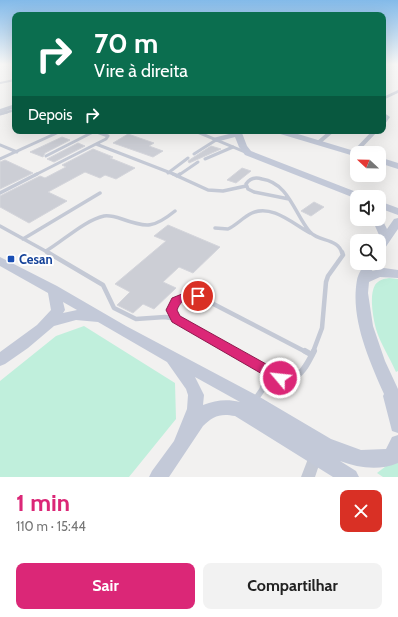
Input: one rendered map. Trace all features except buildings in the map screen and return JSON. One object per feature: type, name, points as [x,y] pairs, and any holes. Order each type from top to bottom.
[{"type":"street","points":[[386,97],[398,91]]},
{"type":"street","points":[[0,111],[12,107]]},
{"type":"street","points":[[201,134],[350,193]]},
{"type":"street","points":[[216,140],[234,134]]},
{"type":"street","points":[[239,134],[243,147],[248,153]]},
{"type":"street","points":[[286,134],[350,153]]},
{"type":"street","points":[[318,143],[328,134]]},
{"type":"street","points":[[362,146],[373,134]]},
{"type":"street","points":[[386,162],[398,166]]},
{"type":"street","points":[[344,191],[350,195]]},
{"type":"street","points":[[386,207],[398,212]]},
{"type":"street","points":[[386,238],[398,220]]},
{"type":"street","points":[[0,261],[52,289],[103,320],[254,402],[321,442],[349,456],[374,460],[392,457],[398,443]]},
{"type":"street","points":[[367,270],[363,280],[364,309],[369,334],[388,388],[398,425]]},
{"type":"street","points":[[363,280],[376,273],[388,272],[398,274]]},
{"type":"street","points":[[0,360],[49,322],[57,313],[58,309],[52,289]]},
{"type":"street","points":[[49,322],[76,315],[103,320]]},
{"type":"street","points":[[171,356],[193,386],[196,395],[195,409],[181,446]]},
{"type":"street","points":[[388,388],[398,404]]},
{"type":"street","points":[[158,477],[181,446],[199,417],[218,406],[227,406],[238,409],[350,477]]},
{"type":"street","points":[[308,477],[316,456]]},
{"type":"lane","points":[[0,114],[12,111]]},
{"type":"lane","points":[[0,160],[55,134]]},
{"type":"lane","points":[[46,156],[88,134]]},
{"type":"lane","points":[[0,193],[106,139],[108,136],[102,134]]},
{"type":"lane","points":[[194,154],[216,140]]},
{"type":"lane","points":[[96,144],[178,176],[208,190],[223,191],[246,186],[250,180],[258,178],[266,179],[277,186],[289,199],[311,234]]},
{"type":"lane","points":[[0,145],[16,152]]},
{"type":"lane","points":[[205,159],[233,147]]},
{"type":"lane","points":[[168,172],[188,158]]},
{"type":"lane","points":[[178,176],[198,162]]},
{"type":"lane","points":[[246,186],[254,192],[289,199]]},
{"type":"lane","points":[[23,239],[100,193]]},
{"type":"lane","points":[[46,251],[90,223],[104,216],[118,218],[146,227],[158,224],[175,211]]},
{"type":"lane","points":[[0,226],[98,281],[107,292],[111,305],[136,320],[165,317],[176,319],[269,372],[286,380],[290,379],[301,371],[312,355],[322,330],[326,282],[328,276],[342,255],[341,249],[336,244],[311,234],[283,217],[260,211],[251,213],[226,231],[215,228]]},
{"type":"lane","points":[[176,319],[171,310],[176,301],[187,296],[198,296],[312,355]]},
{"type":"lane","points":[[254,402],[262,390],[269,372]]},
{"type":"green space","points":[[389,278],[398,279],[398,371],[396,372],[376,329],[372,307],[372,295],[375,285],[381,280]]},
{"type":"green space","points":[[84,326],[175,383],[176,419],[129,477],[0,477],[0,381],[56,336]]},
{"type":"green space","points":[[398,457],[398,477],[383,477],[377,473]]},
{"type":"place","name":"Cesan","points":[[11,259]]},
{"type":"route","points":[[198,296],[193,295],[180,297],[172,305],[171,310],[176,319],[280,378]]}]
